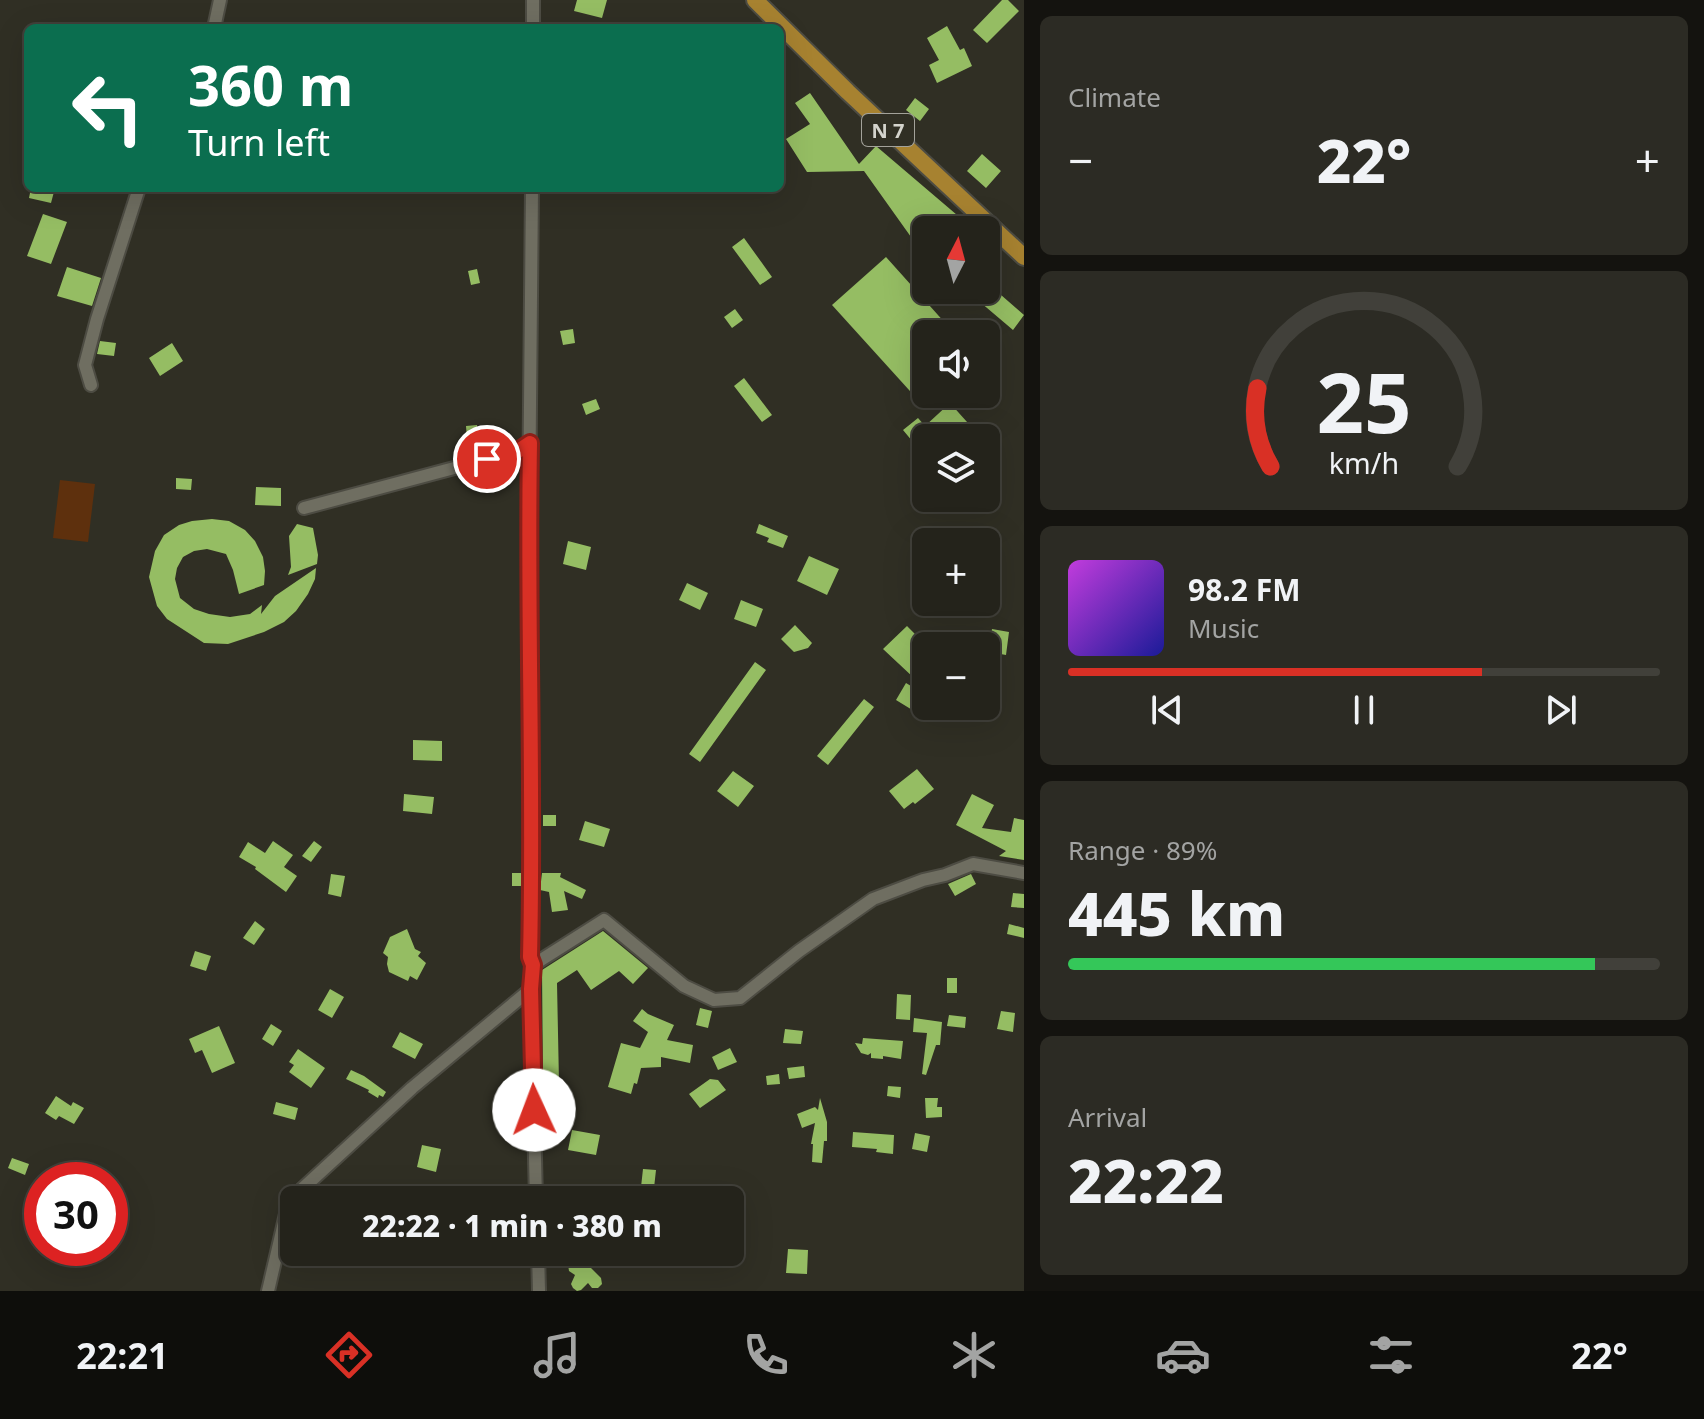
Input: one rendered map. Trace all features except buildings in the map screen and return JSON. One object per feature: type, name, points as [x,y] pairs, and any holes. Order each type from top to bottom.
[{"type":"main road","name":"N 7","points":[[755,0],[779,24]]},
{"type":"main road","name":"N 7","points":[[784,28],[1024,257]]},
{"type":"street","points":[[215,24],[220,0]]},
{"type":"street","points":[[533,0],[533,24]]},
{"type":"street","points":[[91,385],[85,365],[138,192]]},
{"type":"street","points":[[532,192],[530,957],[533,965],[536,1186]]},
{"type":"street","points":[[304,508],[518,451],[530,443]]},
{"type":"street","points":[[533,965],[604,920],[684,986],[714,1000],[740,998],[799,951],[873,899],[973,864],[1024,873]]},
{"type":"street","points":[[268,1291],[289,1201],[412,1088],[531,989]]},
{"type":"street","points":[[538,1266],[539,1291]]},
{"type":"shaded area","points":[[60,480],[95,484],[88,542],[53,538]]},
{"type":"route","points":[[487,459],[518,451],[530,443],[530,957],[533,965],[534,1110]]}]
